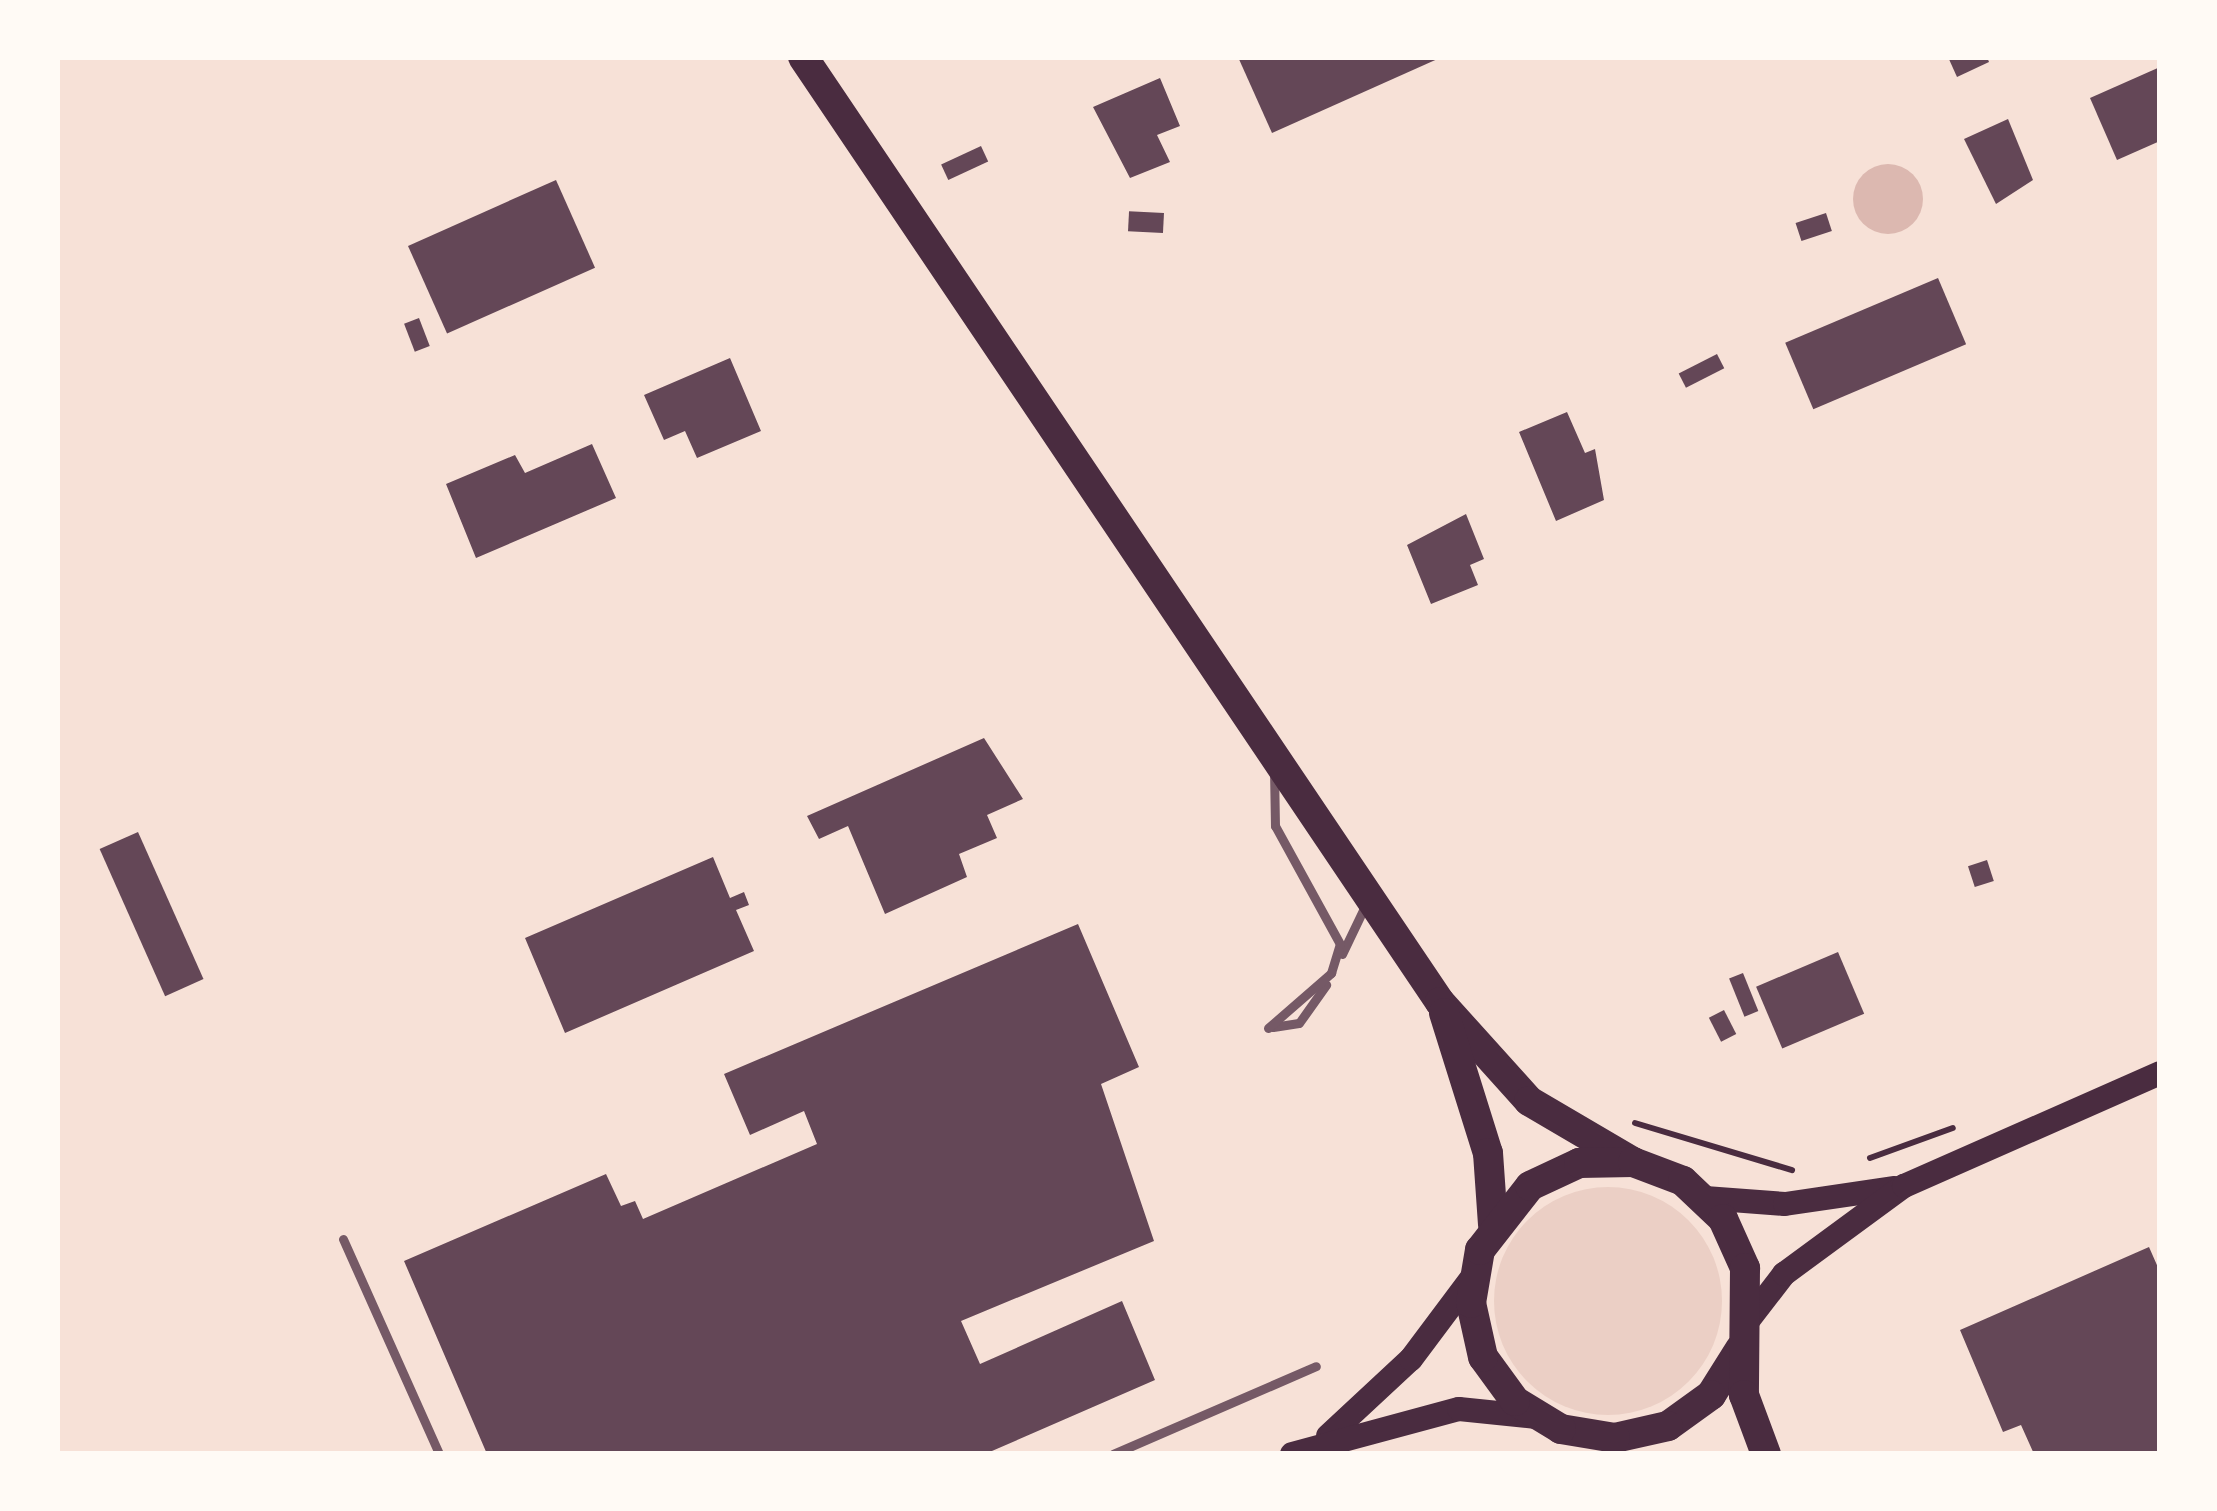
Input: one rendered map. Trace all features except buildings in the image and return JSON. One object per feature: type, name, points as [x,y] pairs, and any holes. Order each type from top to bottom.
[{"type":"main road","points":[[803,57],[1440,1002],[1529,1101],[1705,1198],[1785,1204],[1904,1186]]},
{"type":"main road","points":[[1326,1438],[1411,1359],[1473,1276],[1492,1226],[1488,1154],[1440,1002]]},
{"type":"main road","points":[[1292,1454],[1326,1438],[1460,1409],[1537,1418],[1588,1437],[1635,1437],[1690,1413],[1784,1274],[1904,1186],[2160,1072]]},
{"type":"main road","points":[[1492,1226],[1553,1172],[1633,1162]]},
{"type":"main road","points":[[1705,1198],[1741,1255],[1744,1335],[1766,1454]]},
{"type":"main road","points":[[1473,1276],[1484,1357],[1537,1418]]},
{"type":"main road","points":[[1635,1437],[1670,1454]]},
{"type":"lane","points":[[1274,758],[1275,826],[1340,944],[1331,974],[1268,1028],[1299,1023],[1318,999],[1369,897]]},
{"type":"lane","points":[[343,1240],[440,1454]]},
{"type":"lane","points":[[1113,1454],[1316,1366]]},
{"type":"path","points":[[1624,1121],[1754,1167],[1805,1170]]},
{"type":"path","points":[[1853,1164],[1966,1123]]},
{"type":"shaded area","points":[[1888,164],[1913,174],[1923,199],[1913,224],[1888,234],[1863,224],[1853,199],[1863,174]]},
{"type":"shaded area","points":[[1608,1187],[1652,1195],[1689,1220],[1714,1257],[1722,1301],[1714,1345],[1689,1382],[1652,1407],[1608,1415],[1564,1407],[1527,1382],[1502,1345],[1494,1301],[1502,1257],[1527,1220],[1564,1195]]}]
